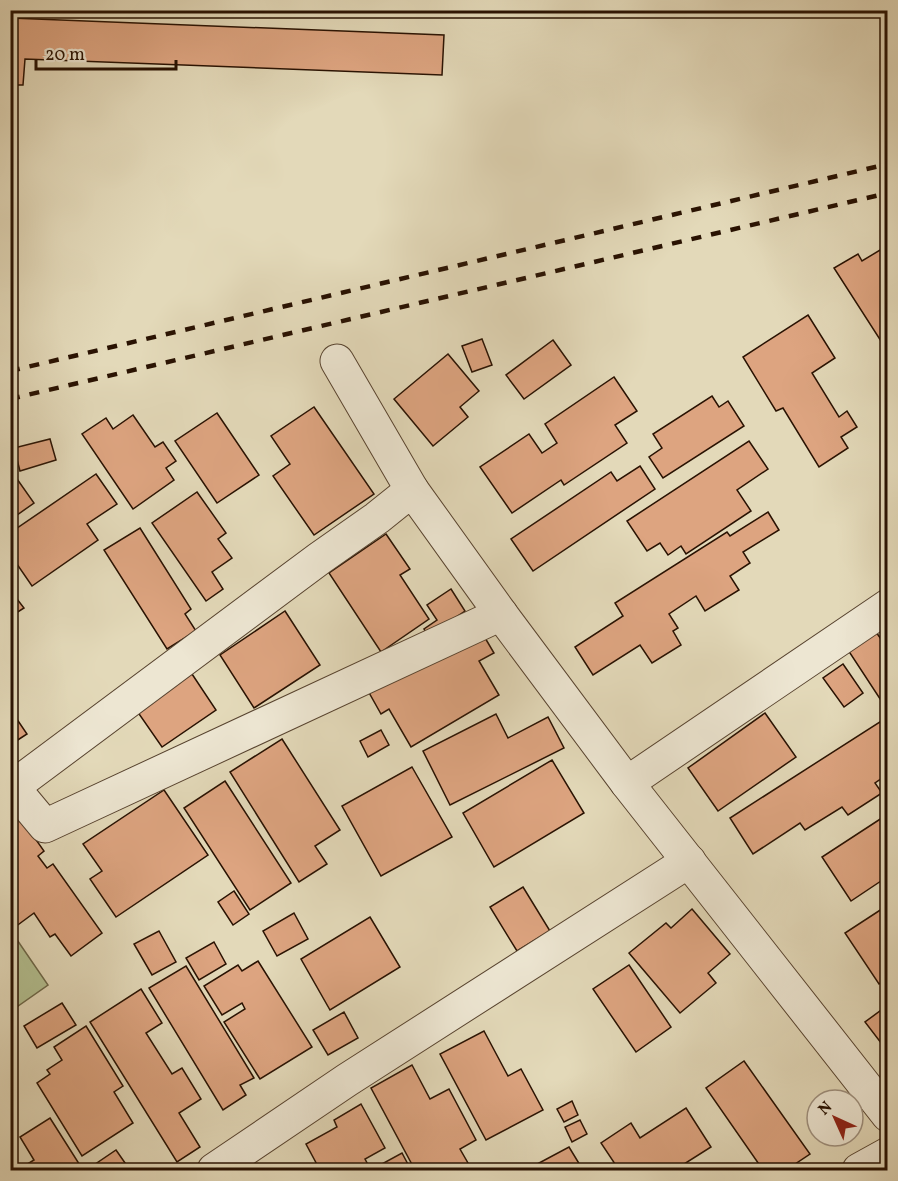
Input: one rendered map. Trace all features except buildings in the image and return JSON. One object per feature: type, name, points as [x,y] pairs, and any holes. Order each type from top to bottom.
[{"type":"street","points":[[337,361],[412,489],[501,614],[627,783],[888,1115]]},
{"type":"street","points":[[412,489],[377,518],[11,787],[45,826],[501,614]]},
{"type":"street","points":[[627,783],[888,606]]},
{"type":"street","points":[[214,1170],[347,1080],[689,861]]},
{"type":"street","points":[[859,1170],[888,1154]]},
{"type":"green space","points":[[11,931],[48,985],[10,1011]]},
{"type":"railway","points":[[10,371],[888,164]]},
{"type":"railway","points":[[10,399],[888,193]]}]
